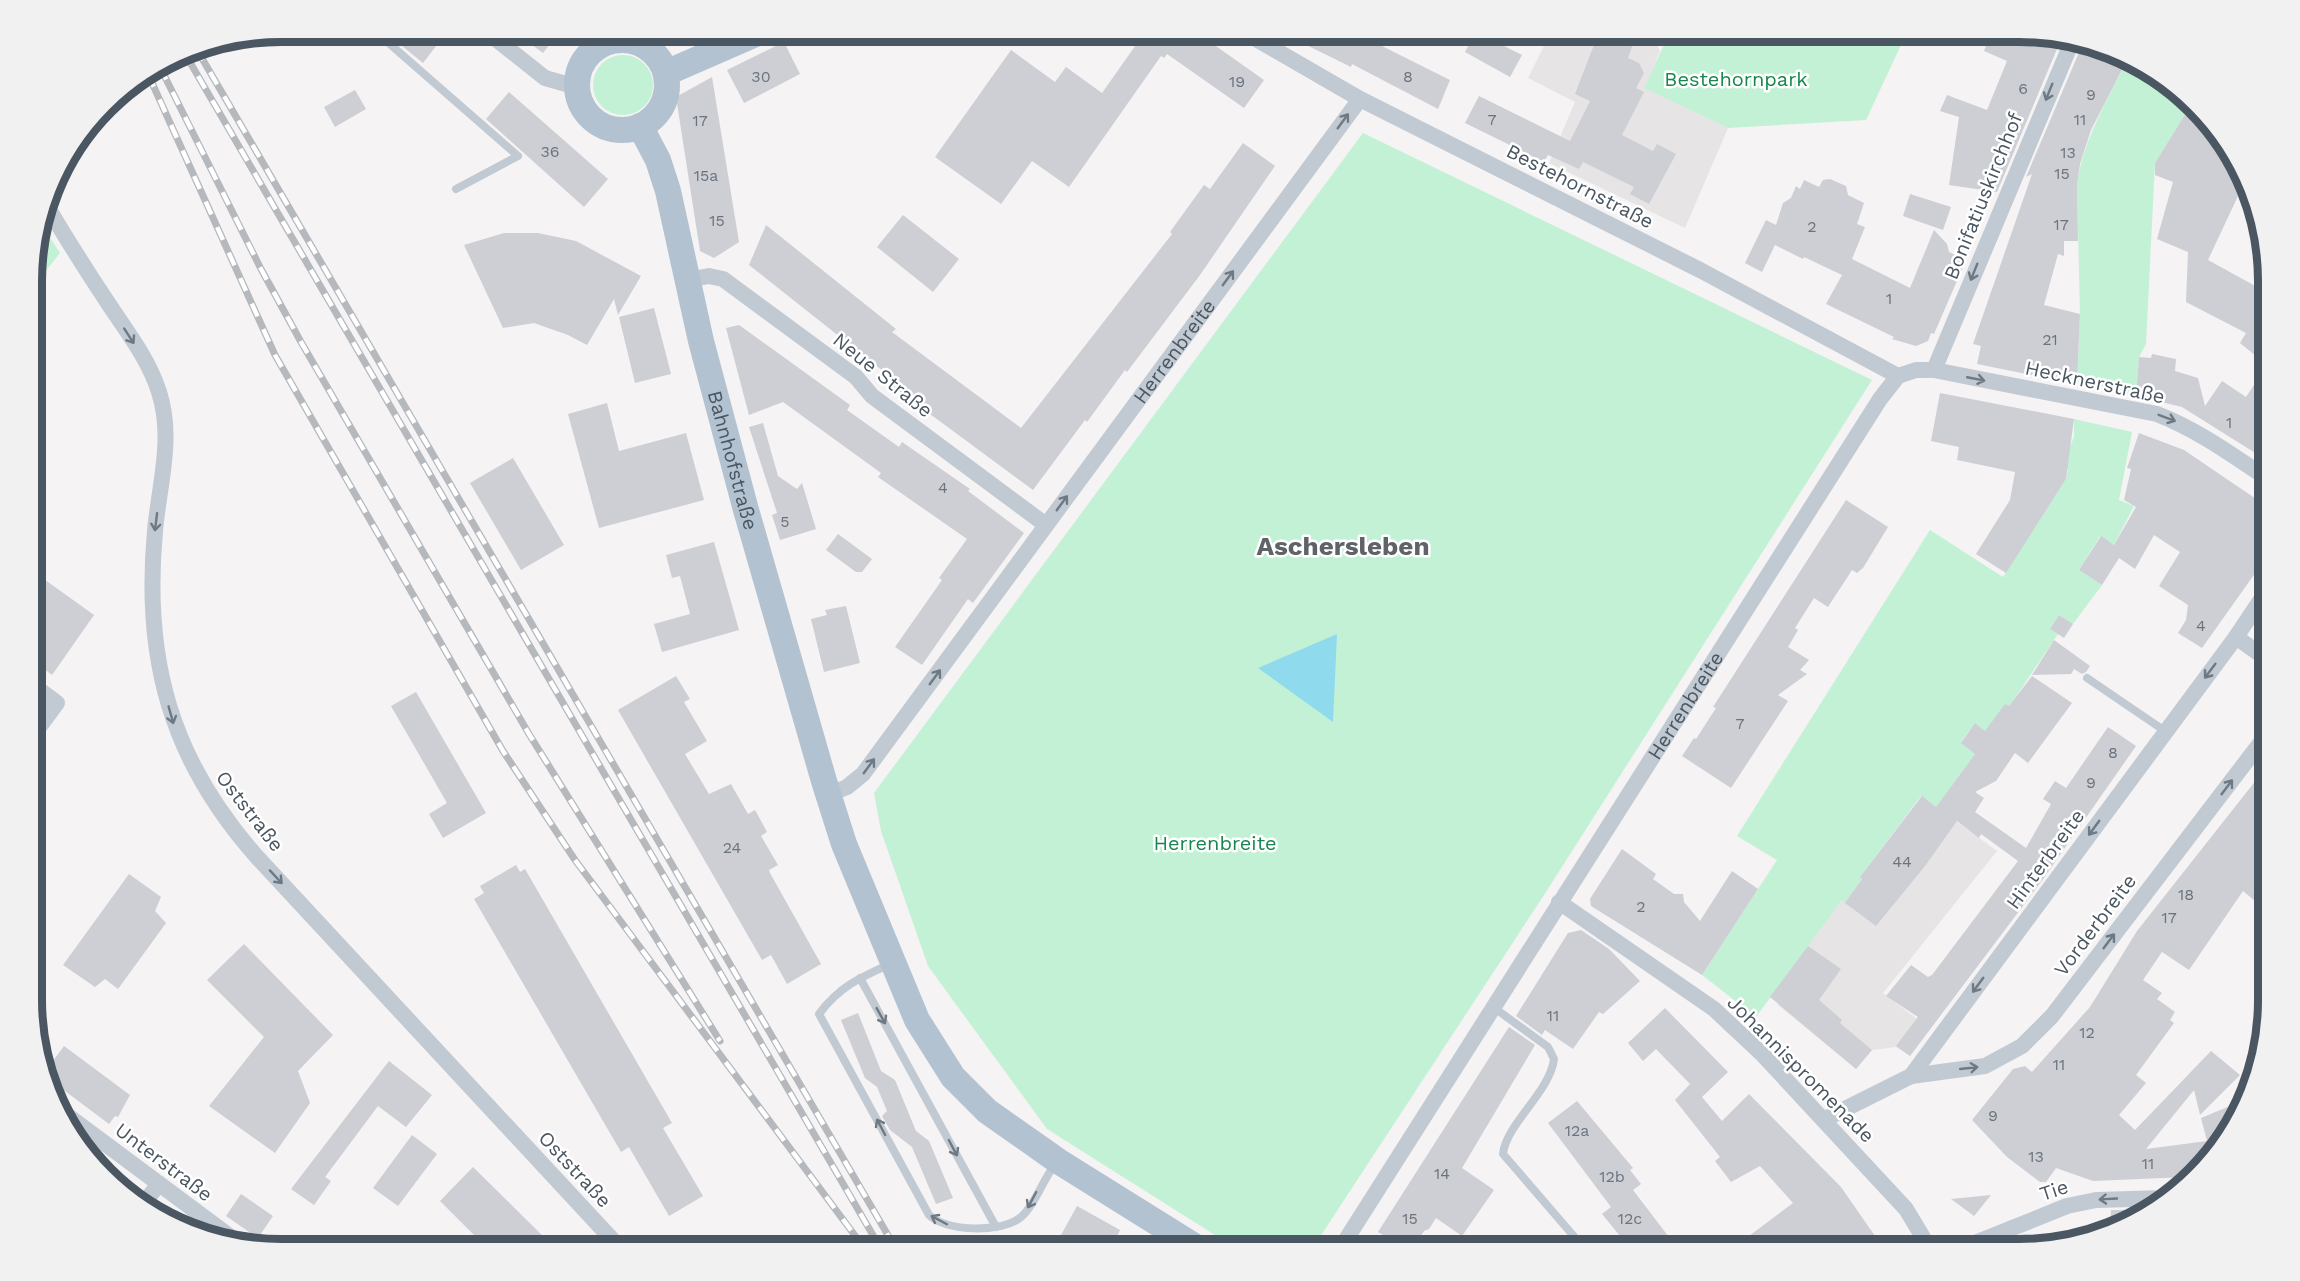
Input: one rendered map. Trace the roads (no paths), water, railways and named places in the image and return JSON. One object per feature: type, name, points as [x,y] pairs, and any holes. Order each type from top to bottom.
[{"type":"main road","points":[[609,42],[592,51],[581,68],[577,87],[584,109],[601,124],[624,130],[640,126],[654,117],[663,104],[667,89],[666,73],[658,57],[639,42]]},
{"type":"main road","points":[[666,73],[737,42]]},
{"type":"main road","name":"Bahnhofstraße","points":[[640,126],[663,174],[687,280],[746,510],[828,795]]},
{"type":"main road","points":[[828,795],[844,844],[917,1020],[953,1077],[987,1111],[1058,1161],[1183,1239]]},
{"type":"street","points":[[500,42],[545,78],[577,87]]},
{"type":"street","name":"Bestehornstraße","points":[[1261,42],[1360,99],[1700,270],[1898,376]]},
{"type":"street","name":"Bonifatiuskirchhof","points":[[1934,370],[2069,48]]},
{"type":"street","name":"Herrenbreite","points":[[828,795],[847,787],[863,774],[1360,99]]},
{"type":"street","name":"Oststraße","points":[[51,215],[146,361],[159,392],[165,418],[166,446],[155,529],[152,596],[158,663],[175,726],[186,754],[217,808],[317,921],[612,1239]]},
{"type":"street","name":"Neue Straße","points":[[687,280],[710,276],[723,279],[856,377],[872,396],[1046,525]]},
{"type":"street","name":"Hecknerstraße","points":[[1898,376],[1916,370],[1934,370],[2157,414],[2184,424],[2258,472]]},
{"type":"street","name":"Herrenbreite","points":[[1346,1239],[1880,399],[1898,376]]},
{"type":"street","name":"Hinterbreite","points":[[1825,1119],[1911,1077],[2258,604]]},
{"type":"street","points":[[2236,637],[2258,653]]},
{"type":"street","points":[[42,692],[57,703],[42,723]]},
{"type":"street","name":"Vorderbreite","points":[[1911,1077],[1985,1066],[2032,1038],[2052,1016],[2258,746]]},
{"type":"street","name":"Johannispromenade","points":[[1559,903],[1714,1009],[1825,1119],[1906,1209],[1924,1239]]},
{"type":"street","name":"Unterstraße","points":[[75,1122],[224,1232]]},
{"type":"street","points":[[147,1199],[159,1184]]},
{"type":"street","name":"Tie","points":[[1985,1239],[2067,1206],[2096,1200],[2153,1198]]},
{"type":"lane","points":[[387,42],[518,156],[456,189]]},
{"type":"lane","points":[[2087,678],[2165,731]]},
{"type":"lane","points":[[892,963],[860,978],[833,995],[819,1014],[929,1215],[954,1227],[996,1227],[1016,1221],[1023,1215],[1044,1178],[1058,1161]]},
{"type":"lane","points":[[860,978],[996,1227]]},
{"type":"lane","points":[[1492,1007],[1548,1047],[1554,1059],[1543,1086],[1508,1140],[1503,1154],[1576,1239]]},
{"type":"water","points":[[1337,634],[1333,722],[1258,668]]},
{"type":"railway","points":[[201,56],[890,1239]]},
{"type":"railway","points":[[189,61],[875,1239]]},
{"type":"railway","points":[[163,73],[261,269],[301,342],[529,734],[720,1041]]},
{"type":"railway","points":[[151,80],[275,355],[503,751],[575,860],[858,1239]]},
{"type":"district","name":"Aschersleben","points":[[1343,546]]},
{"type":"park label","name":"Bestehornpark","points":[[1736,79]]}]
